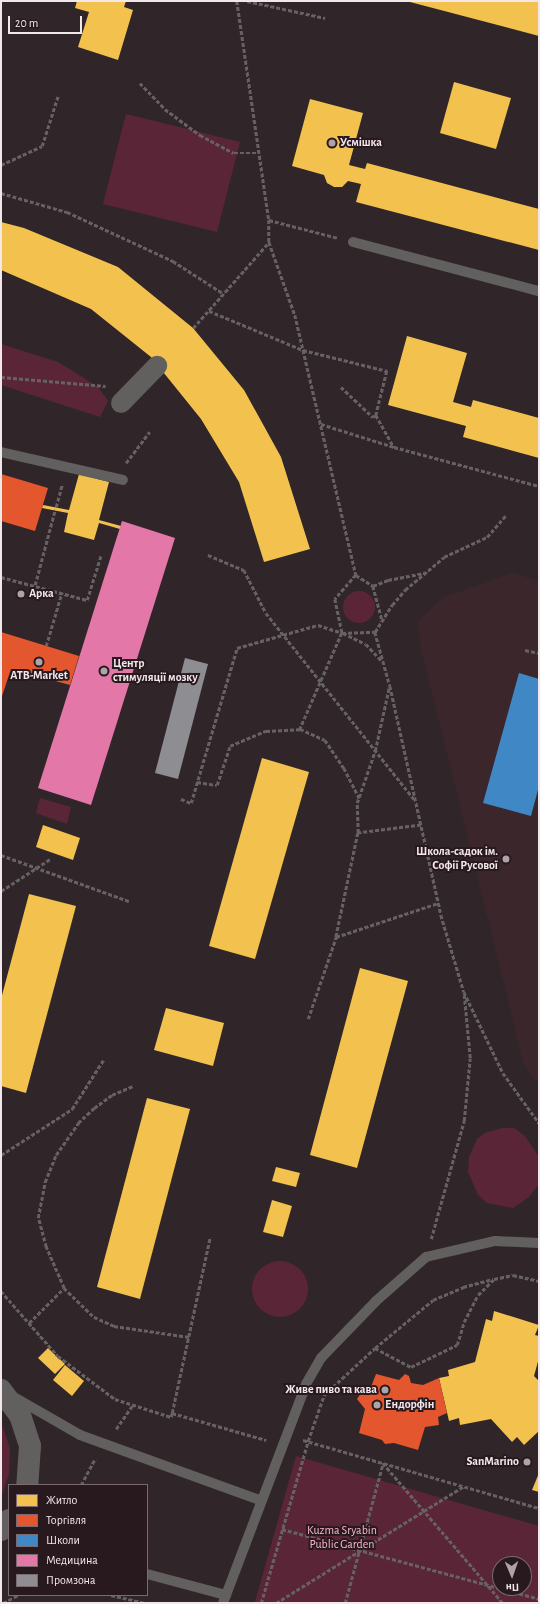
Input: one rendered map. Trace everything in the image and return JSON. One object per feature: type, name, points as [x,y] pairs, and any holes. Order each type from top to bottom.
[{"type":"street","points":[[121,403],[157,366]]},
{"type":"street","points":[[1,1390],[20,1415],[30,1446],[27,1484]]},
{"type":"street","points":[[1,1530],[8,1521]]},
{"type":"lane","points":[[354,242],[539,291]]},
{"type":"lane","points":[[1,452],[123,480]]},
{"type":"lane","points":[[148,1574],[224,1599],[238,1548],[288,1435],[306,1384],[321,1358],[376,1301],[426,1257],[495,1241],[539,1243]]},
{"type":"lane","points":[[1,1390],[80,1435],[260,1500]]},
{"type":"path","points":[[237,1],[270,220],[269,242],[295,315],[356,575],[373,586],[382,621]]},
{"type":"path","points":[[247,1],[325,18]]},
{"type":"path","points":[[140,83],[166,109],[200,135],[234,153],[260,152]]},
{"type":"path","points":[[1,165],[42,146],[58,96]]},
{"type":"path","points":[[1,193],[67,212],[173,261],[224,294]]},
{"type":"path","points":[[270,220],[354,242]]},
{"type":"path","points":[[193,328],[269,242]]},
{"type":"path","points":[[209,311],[303,350],[387,371],[376,415],[394,447]]},
{"type":"path","points":[[1,377],[106,386]]},
{"type":"path","points":[[341,387],[373,418],[376,415]]},
{"type":"path","points":[[321,424],[394,447],[539,486]]},
{"type":"path","points":[[123,480],[122,470],[149,432]]},
{"type":"path","points":[[35,586],[66,467]]},
{"type":"path","points":[[505,516],[486,537],[444,557],[397,598],[375,632],[390,686],[438,903],[464,992],[503,1073],[539,1123]]},
{"type":"path","points":[[1,577],[62,592],[87,600],[101,555]]},
{"type":"path","points":[[208,555],[244,570],[266,613],[285,634],[321,683],[415,801]]},
{"type":"path","points":[[373,586],[388,580],[426,573]]},
{"type":"path","points":[[300,730],[342,633],[335,598],[356,575]]},
{"type":"path","points":[[46,646],[62,592]]},
{"type":"path","points":[[181,799],[191,803],[237,648],[318,625],[342,633],[366,644],[383,661]]},
{"type":"path","points":[[342,633],[375,632]]},
{"type":"path","points":[[525,650],[539,653]]},
{"type":"path","points":[[308,1019],[336,937],[358,833],[359,798],[375,751],[390,686]]},
{"type":"path","points":[[197,782],[217,785],[230,746],[266,731],[300,730],[325,740],[344,768],[359,798]]},
{"type":"path","points":[[358,833],[421,825]]},
{"type":"path","points":[[1,855],[129,901]]},
{"type":"path","points":[[1,891],[50,859]]},
{"type":"path","points":[[336,937],[438,903]]},
{"type":"path","points":[[426,1257],[464,1121],[470,1058],[464,992]]},
{"type":"path","points":[[1,1155],[72,1109],[104,1058]]},
{"type":"path","points":[[133,1086],[112,1095],[78,1123],[56,1155],[45,1182],[38,1218],[46,1247],[64,1288],[94,1318],[114,1326],[189,1337]]},
{"type":"path","points":[[1,1291],[58,1356],[115,1399],[171,1417],[210,1237]]},
{"type":"path","points":[[261,1603],[308,1441],[324,1395],[375,1348],[433,1300],[463,1287],[513,1275],[539,1281]]},
{"type":"path","points":[[375,1348],[411,1367],[457,1345],[464,1322],[478,1295],[494,1279]]},
{"type":"path","points":[[29,1323],[64,1288]]},
{"type":"path","points":[[172,1413],[265,1440],[288,1435],[539,1508]]},
{"type":"path","points":[[383,1463],[503,1603]]},
{"type":"path","points":[[345,1603],[383,1463]]},
{"type":"path","points":[[276,1603],[464,1486]]},
{"type":"path","points":[[282,1529],[539,1599]]},
{"type":"path","points":[[3,1603],[16,1596]]},
{"type":"path","points":[[115,1596],[146,1603]]},
{"type":"shaded area","name":"Школа-садок ім. Софії Русової","points":[[513,573],[539,581],[539,1084],[524,1065],[422,652],[417,621],[444,597]]},
{"type":"green space","points":[[126,114],[240,142],[217,232],[103,204]]},
{"type":"green space","points":[[1,344],[58,362],[98,387],[108,401],[100,417],[1,385]]},
{"type":"green space","points":[[356,591],[362,591],[372,598],[375,607],[374,613],[368,620],[362,623],[356,623],[346,616],[343,610],[343,604],[350,594]]},
{"type":"green space","points":[[40,798],[71,807],[67,824],[36,813]]},
{"type":"green space","points":[[502,1128],[514,1128],[525,1136],[539,1157],[539,1184],[529,1197],[513,1208],[487,1203],[478,1195],[468,1172],[469,1157],[477,1139],[485,1133]]},
{"type":"green space","points":[[275,1261],[285,1261],[300,1269],[306,1278],[308,1289],[306,1300],[300,1309],[285,1317],[275,1317],[264,1312],[257,1305],[252,1294],[252,1284],[257,1273],[264,1266]]},
{"type":"green space","points":[[1,1422],[10,1448],[9,1474],[1,1497]]},
{"type":"green space","name":"Kuzma Sryabin Public Garden","points":[[296,1456],[539,1526],[539,1603],[255,1602]]},
{"type":"building: Житло","points":[[77,1],[126,1],[124,7],[133,10],[118,60],[78,47],[89,12],[75,8]]},
{"type":"building: Житло","points":[[539,1],[539,36],[410,2]]},
{"type":"building: Житло","points":[[454,82],[511,98],[496,149],[440,133]]},
{"type":"building: Житло","points":[[310,99],[363,113],[349,165],[365,169],[367,163],[539,209],[539,250],[356,202],[361,184],[348,181],[342,187],[334,187],[327,183],[324,175],[292,166]]},
{"type":"building: Житло","points":[[1,222],[24,228],[118,267],[193,328],[244,390],[281,457],[310,549],[264,562],[239,482],[201,419],[151,357],[91,309],[1,270]]},
{"type":"building: Житло","points":[[407,336],[467,353],[453,402],[471,407],[473,400],[539,418],[539,458],[463,437],[466,426],[388,405]]},
{"type":"building: Житло","points":[[79,474],[109,482],[99,520],[121,526],[120,529],[99,523],[94,540],[64,532],[68,513],[42,508],[43,505],[69,510]]},
{"type":"building: Житло","points":[[262,758],[309,772],[255,959],[209,946]]},
{"type":"building: Житло","points":[[43,825],[80,838],[73,860],[36,847]]},
{"type":"building: Житло","points":[[29,894],[76,906],[26,1093],[1,1086],[1,999]]},
{"type":"building: Житло","points":[[360,968],[408,981],[357,1168],[310,1155]]},
{"type":"building: Житло","points":[[166,1008],[224,1023],[213,1066],[154,1050]]},
{"type":"building: Житло","points":[[147,1098],[190,1109],[140,1299],[97,1287]]},
{"type":"building: Житло","points":[[276,1167],[300,1173],[296,1187],[272,1181]]},
{"type":"building: Житло","points":[[272,1200],[292,1206],[283,1237],[263,1232]]},
{"type":"building: Житло","points":[[494,1311],[539,1325],[535,1335],[539,1336],[539,1358],[534,1376],[539,1381],[539,1431],[524,1445],[517,1437],[512,1442],[491,1419],[460,1425],[459,1418],[449,1421],[439,1378],[449,1376],[448,1370],[475,1362],[486,1319],[492,1321]]},
{"type":"building: Житло","points":[[48,1348],[65,1364],[55,1374],[38,1358]]},
{"type":"building: Житло","points":[[65,1365],[84,1381],[72,1396],[53,1380]]},
{"type":"building: Житло","points":[[539,1473],[539,1492],[532,1490]]},
{"type":"building: Торгівля","points":[[1,474],[48,488],[35,531],[1,521]]},
{"type":"building: Торгівля","name":"ATB-Market","points":[[1,632],[79,656],[70,685],[11,669],[1,699]]},
{"type":"building: Торгівля","points":[[376,1374],[399,1380],[405,1374],[409,1376],[411,1383],[423,1385],[439,1378],[447,1413],[438,1417],[439,1425],[425,1427],[418,1450],[394,1443],[385,1444],[382,1440],[359,1433],[365,1409],[357,1399],[361,1393],[369,1392]]},
{"type":"building: Школи","points":[[519,673],[539,679],[539,786],[531,816],[483,803]]},
{"type":"building: Медицина","name":"Центр стимуляції мозку","points":[[122,521],[175,538],[91,805],[38,788]]},
{"type":"building: Промзона","points":[[185,658],[208,664],[178,779],[155,773]]},
{"type":"place","name":"Усмішка","points":[[332,143]]},
{"type":"place","name":"Арка","points":[[21,594]]},
{"type":"place","name":"ATB-Market","points":[[39,662]]},
{"type":"place","name":"Центр стимуляції мозку","points":[[104,671]]},
{"type":"place","name":"Школа-садок ім. Софії Русової","points":[[506,859]]},
{"type":"place","name":"Живе пиво та кава","points":[[385,1390]]},
{"type":"place","name":"Ендорфін","points":[[377,1405]]},
{"type":"place","name":"SanMarino","points":[[527,1462]]}]
